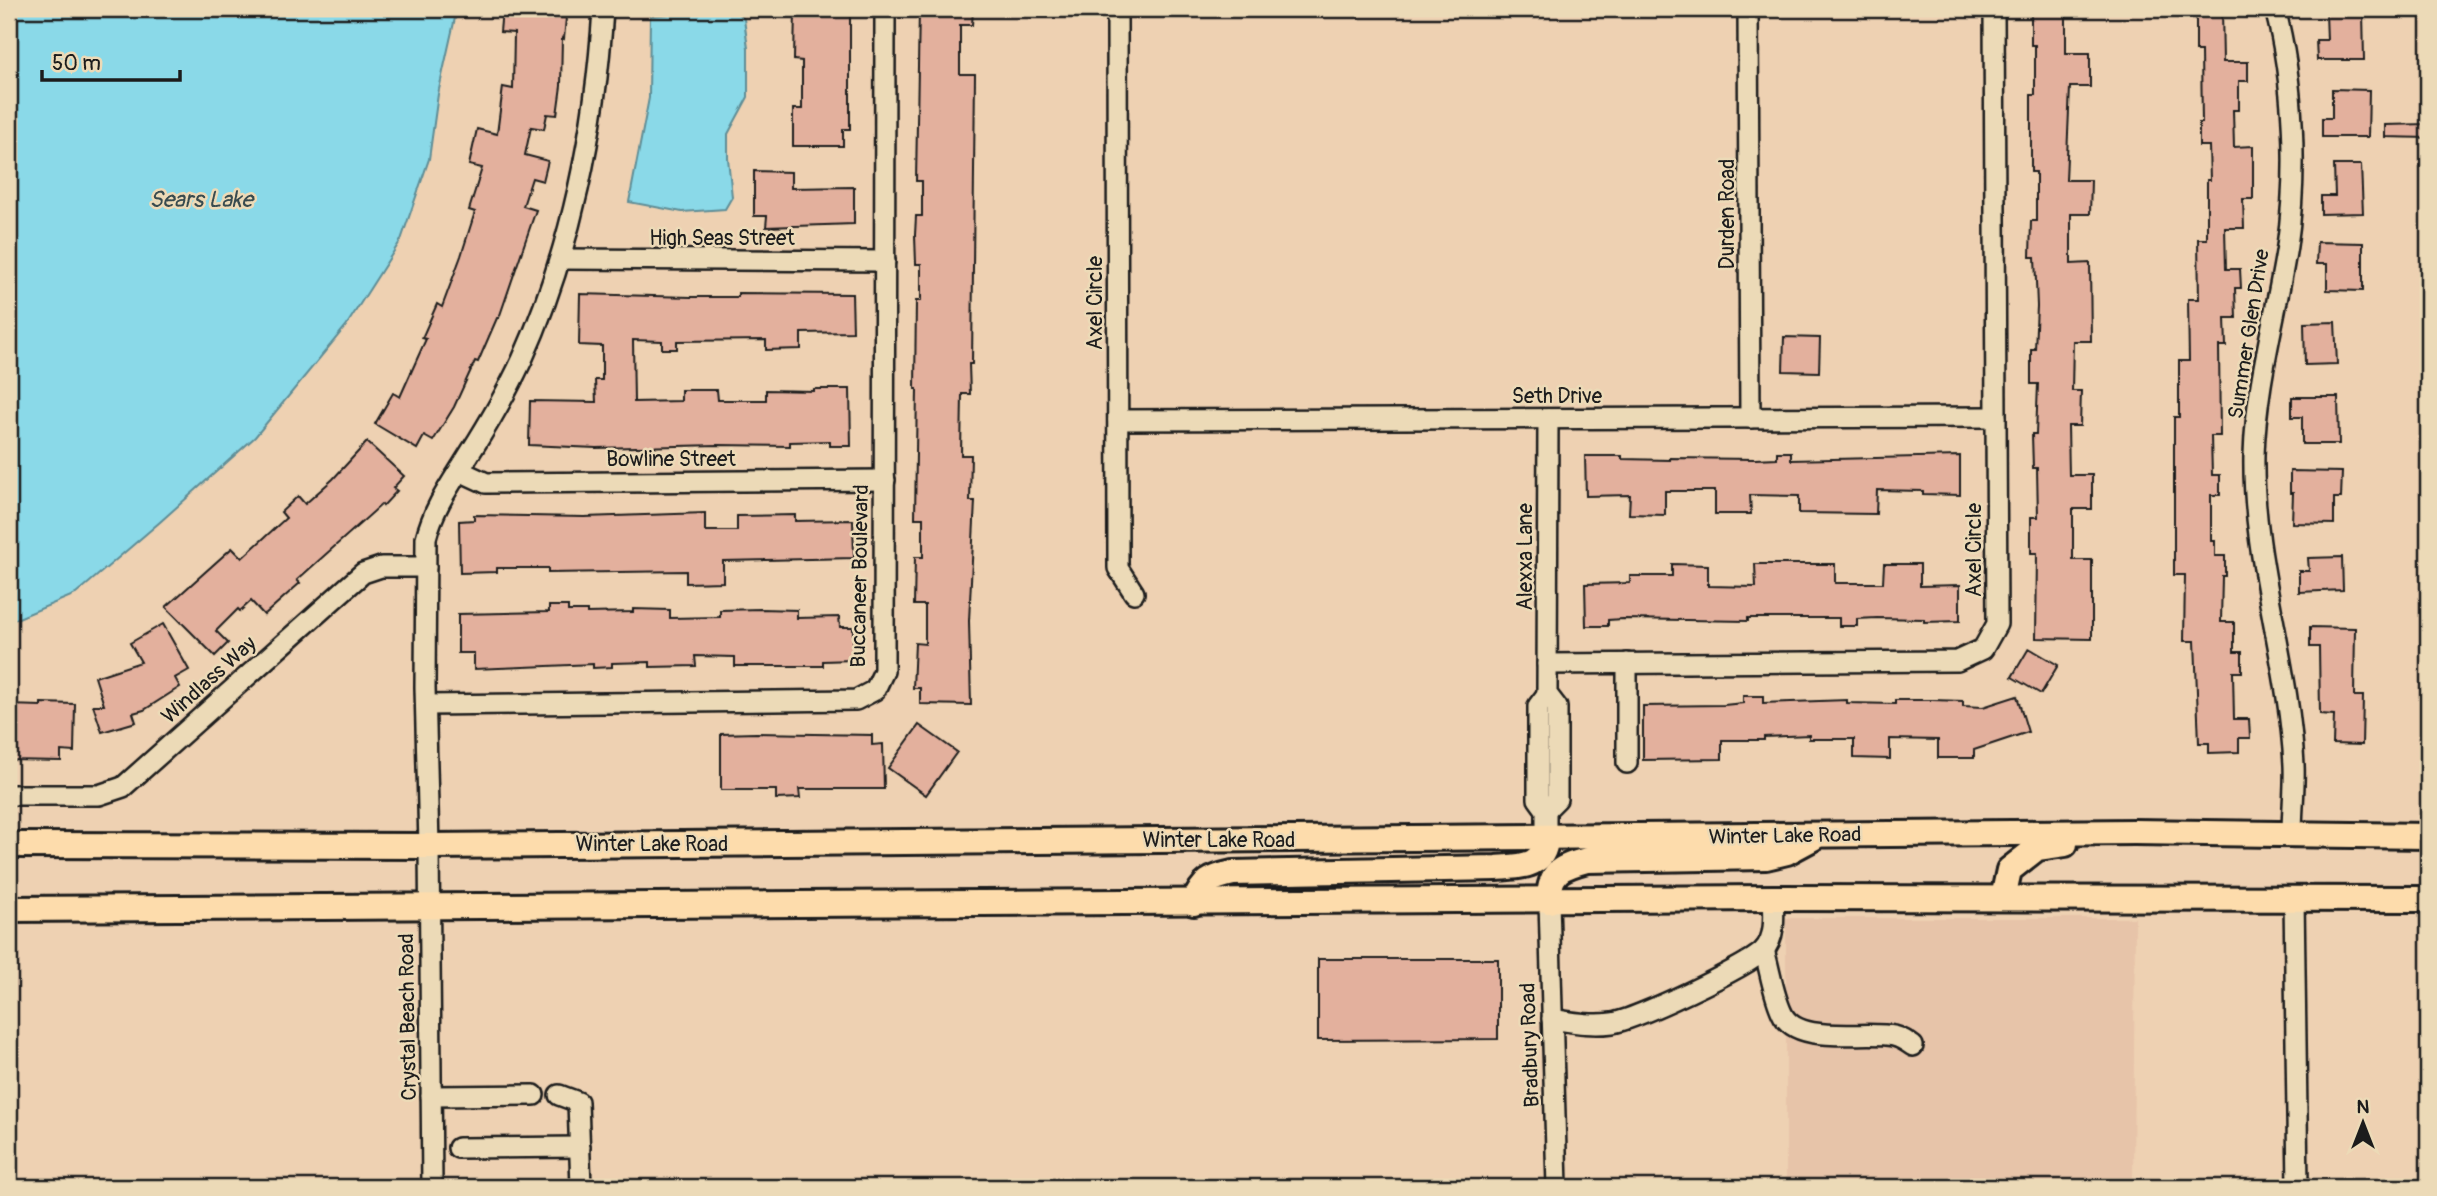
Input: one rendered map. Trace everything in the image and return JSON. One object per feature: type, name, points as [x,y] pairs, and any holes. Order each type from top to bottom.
[{"type":"main road","name":"Winter Lake Road","points":[[9,845],[429,846],[2212,833],[2428,836]]},
{"type":"main road","points":[[2003,898],[2009,870],[2037,848],[2086,841],[2212,833]]},
{"type":"main road","points":[[1549,901],[1553,876],[1561,869],[1587,859],[1766,857],[1787,852],[1819,835]]},
{"type":"main road","points":[[1194,903],[1200,887],[1214,877],[1233,873],[1496,868],[1526,865],[1545,852],[1546,838]]},
{"type":"main road","points":[[9,909],[1773,898],[2428,899]]},
{"type":"street","points":[[429,846],[426,538],[432,515],[489,424],[522,359],[560,259],[584,158],[600,68],[603,9]]},
{"type":"street","name":"Buccaneer Boulevard","points":[[426,705],[856,700],[875,690],[884,671],[885,9]]},
{"type":"street","name":"Axel Circle","points":[[1117,9],[1118,568],[1134,593]]},
{"type":"street","name":"Durden Road","points":[[1748,9],[1750,418]]},
{"type":"street","name":"Axel Circle","points":[[1547,664],[1956,661],[1983,649],[1997,624],[1994,9]]},
{"type":"street","name":"Summer Glen Drive","points":[[2275,9],[2282,34],[2290,95],[2292,195],[2287,246],[2261,376],[2254,453],[2255,506],[2291,738],[2294,766],[2292,834]]},
{"type":"street","name":"High Seas Street","points":[[560,259],[885,261]]},
{"type":"street","name":"Seth Drive","points":[[1118,420],[1996,417]]},
{"type":"street","name":"Alexxa Lane","points":[[1546,838],[1546,810],[1558,799],[1557,707],[1547,694],[1548,419]]},
{"type":"street","name":"Bowline Street","points":[[460,471],[486,483],[885,480]]},
{"type":"street","name":"Windlass Way","points":[[9,795],[99,795],[123,787],[363,573],[381,567],[426,567]]},
{"type":"street","points":[[1627,663],[1627,763]]},
{"type":"street","name":"Crystal Beach Road","points":[[429,846],[432,1187]]},
{"type":"street","points":[[1552,1019],[1588,1025],[1615,1023],[1674,999],[1751,960],[1764,950],[1771,937],[1773,898]]},
{"type":"street","points":[[2294,898],[2298,1187]]},
{"type":"street","name":"Bradbury Road","points":[[1549,901],[1557,1187]]},
{"type":"street","points":[[1764,950],[1782,1013],[1789,1024],[1819,1034],[1892,1035],[1913,1046]]},
{"type":"street","points":[[431,1097],[534,1095]]},
{"type":"street","points":[[559,1095],[578,1102],[580,1187]]},
{"type":"street","points":[[458,1148],[580,1147]]},
{"type":"shaded area","points":[[1786,918],[2135,918],[2133,1187],[1786,1187]]},
{"type":"water","name":"Sears Lake","points":[[9,9],[457,9],[438,94],[429,159],[401,240],[346,326],[255,437],[160,522],[76,594],[9,622]]},
{"type":"water","points":[[735,11],[744,19],[748,48],[748,97],[728,134],[732,197],[725,209],[682,212],[629,202],[649,98],[650,16]]},
{"type":"building","points":[[502,9],[555,9],[555,17],[566,18],[564,39],[562,38],[561,86],[557,115],[547,114],[544,129],[531,127],[525,155],[548,161],[543,181],[532,178],[523,206],[536,210],[499,318],[454,407],[433,441],[424,436],[417,449],[375,424],[393,393],[400,397],[426,339],[422,338],[437,304],[442,307],[461,256],[475,212],[469,210],[482,168],[469,165],[477,129],[497,134],[503,87],[513,89],[514,33],[500,32]]},
{"type":"building","points":[[795,9],[850,9],[850,129],[843,129],[843,146],[793,146],[793,109],[802,109],[802,61],[794,60]]},
{"type":"building","points":[[919,9],[973,9],[972,25],[960,25],[960,74],[975,74],[972,364],[969,364],[970,394],[962,394],[961,455],[971,455],[970,501],[975,501],[969,621],[971,705],[920,704],[920,688],[913,688],[915,643],[925,644],[925,605],[914,605],[915,557],[923,557],[923,518],[915,518],[916,301],[921,301],[921,264],[916,264],[915,235],[916,216],[922,216],[922,181],[916,181]]},
{"type":"building","points":[[2196,9],[2222,9],[2223,62],[2248,62],[2248,81],[2239,81],[2239,110],[2233,110],[2234,147],[2253,146],[2253,199],[2243,199],[2244,228],[2225,228],[2226,269],[2240,269],[2241,288],[2235,288],[2236,318],[2225,318],[2226,346],[2219,346],[2220,436],[2211,436],[2212,475],[2220,475],[2220,495],[2211,495],[2211,541],[2215,541],[2215,556],[2225,556],[2221,622],[2234,622],[2234,652],[2242,652],[2242,672],[2233,672],[2234,719],[2249,719],[2250,738],[2239,738],[2239,752],[2209,753],[2209,743],[2199,743],[2195,641],[2184,641],[2185,575],[2174,575],[2174,417],[2179,417],[2179,361],[2189,361],[2188,299],[2199,299],[2198,239],[2207,239],[2207,180],[2210,180],[2209,146],[2199,146],[2199,123],[2202,123],[2201,51],[2196,51]]},
{"type":"building","points":[[2031,12],[2066,12],[2066,53],[2090,53],[2090,87],[2070,87],[2066,180],[2091,180],[2090,214],[2071,214],[2071,264],[2090,263],[2091,341],[2073,341],[2072,391],[2081,391],[2080,426],[2068,426],[2069,475],[2092,475],[2092,509],[2073,509],[2073,560],[2092,560],[2092,639],[2036,638],[2037,553],[2031,553],[2031,517],[2038,517],[2037,468],[2033,468],[2032,434],[2036,434],[2038,384],[2031,384],[2031,349],[2035,349],[2037,306],[2035,257],[2030,257],[2031,221],[2036,221],[2036,172],[2031,172],[2031,95],[2035,95],[2035,45],[2031,45]]},
{"type":"building","points":[[2363,12],[2364,60],[2317,60],[2316,40],[2327,40],[2326,13]]},
{"type":"building","points":[[2332,89],[2369,90],[2368,137],[2322,137],[2322,118],[2332,118]]},
{"type":"building","points":[[2428,124],[2428,138],[2385,137],[2385,125]]},
{"type":"building","points":[[2334,165],[2361,165],[2363,213],[2321,214],[2321,196],[2335,196]]},
{"type":"building","points":[[754,171],[791,172],[791,188],[854,187],[854,224],[766,227],[767,216],[754,216]]},
{"type":"building","points":[[2317,242],[2363,243],[2363,291],[2327,290],[2327,264],[2316,264]]},
{"type":"building","points":[[738,293],[852,294],[853,332],[801,333],[801,349],[766,350],[766,340],[677,341],[677,349],[662,349],[662,341],[633,340],[634,402],[681,401],[681,390],[717,390],[718,400],[766,400],[766,390],[850,389],[851,446],[830,446],[830,441],[790,442],[790,446],[596,448],[529,445],[530,401],[596,402],[595,380],[602,380],[602,346],[579,345],[580,294],[738,297]]},
{"type":"building","points":[[2335,322],[2337,364],[2305,365],[2304,323]]},
{"type":"building","points":[[1784,337],[1820,338],[1819,372],[1783,371]]},
{"type":"building","points":[[2292,397],[2338,397],[2339,444],[2302,444],[2302,417],[2292,417]]},
{"type":"building","points":[[367,442],[404,476],[393,488],[397,491],[297,580],[300,583],[264,615],[251,601],[240,611],[238,609],[216,631],[228,643],[215,656],[166,607],[232,548],[242,558],[286,518],[281,512],[298,496],[305,504],[333,479]]},
{"type":"building","points":[[1777,452],[1791,452],[1791,460],[1960,456],[1960,495],[1877,490],[1876,514],[1799,513],[1799,496],[1750,495],[1751,514],[1715,514],[1715,491],[1665,491],[1665,515],[1629,514],[1630,495],[1586,496],[1585,456],[1670,460],[1755,459],[1777,458]]},
{"type":"building","points":[[2290,471],[2342,472],[2341,498],[2334,498],[2334,524],[2292,523],[2293,493],[2290,493]]},
{"type":"building","points":[[705,513],[705,531],[737,531],[737,516],[795,515],[795,521],[853,520],[854,558],[723,561],[723,582],[686,583],[686,571],[548,573],[548,568],[497,568],[497,572],[460,573],[459,521],[474,520],[474,515],[584,517]]},
{"type":"building","points":[[2342,557],[2343,590],[2299,592],[2299,571],[2309,571],[2308,558]]},
{"type":"building","points":[[1672,564],[1708,565],[1708,586],[1756,587],[1755,564],[1835,564],[1835,583],[1883,583],[1884,564],[1920,564],[1920,586],[1960,585],[1960,621],[1924,622],[1924,619],[1877,618],[1857,619],[1857,626],[1839,626],[1839,618],[1748,618],[1748,621],[1623,619],[1608,620],[1608,626],[1586,626],[1585,584],[1630,583],[1630,576],[1672,576]]},
{"type":"building","points":[[549,606],[568,606],[568,611],[587,613],[633,612],[633,609],[670,610],[670,618],[720,617],[720,610],[761,609],[797,610],[797,618],[839,617],[840,627],[853,627],[853,660],[823,661],[823,666],[735,666],[735,657],[695,656],[696,666],[650,667],[650,662],[612,663],[612,667],[593,668],[593,664],[474,669],[474,653],[458,653],[458,614],[549,612]]},
{"type":"building","points":[[163,624],[189,670],[175,678],[180,687],[144,710],[133,713],[136,722],[102,732],[93,705],[104,705],[95,677],[141,662],[130,643]]},
{"type":"building","points":[[2310,627],[2355,628],[2354,696],[2363,696],[2362,745],[2333,744],[2334,715],[2320,714],[2319,647],[2310,647]]},
{"type":"building","points":[[2029,648],[2058,665],[2041,694],[2012,677]]},
{"type":"building","points":[[1743,696],[1763,696],[1763,703],[1847,700],[1847,703],[1895,704],[1895,700],[1932,700],[1963,701],[1963,706],[1983,707],[2017,696],[2028,732],[1974,750],[1974,758],[1938,758],[1938,740],[1890,739],[1890,759],[1854,758],[1854,739],[1809,739],[1809,735],[1764,737],[1764,740],[1722,740],[1722,759],[1643,760],[1643,706],[1724,705],[1743,703]]},
{"type":"building","points":[[41,703],[75,704],[74,752],[61,751],[61,761],[9,760],[9,705],[41,706]]},
{"type":"building","points":[[919,725],[957,752],[926,795],[888,768]]},
{"type":"building","points":[[721,734],[872,735],[872,745],[883,744],[884,789],[799,789],[800,798],[776,799],[776,790],[721,790]]},
{"type":"building","points":[[1318,959],[1498,959],[1498,1039],[1318,1040]]}]
